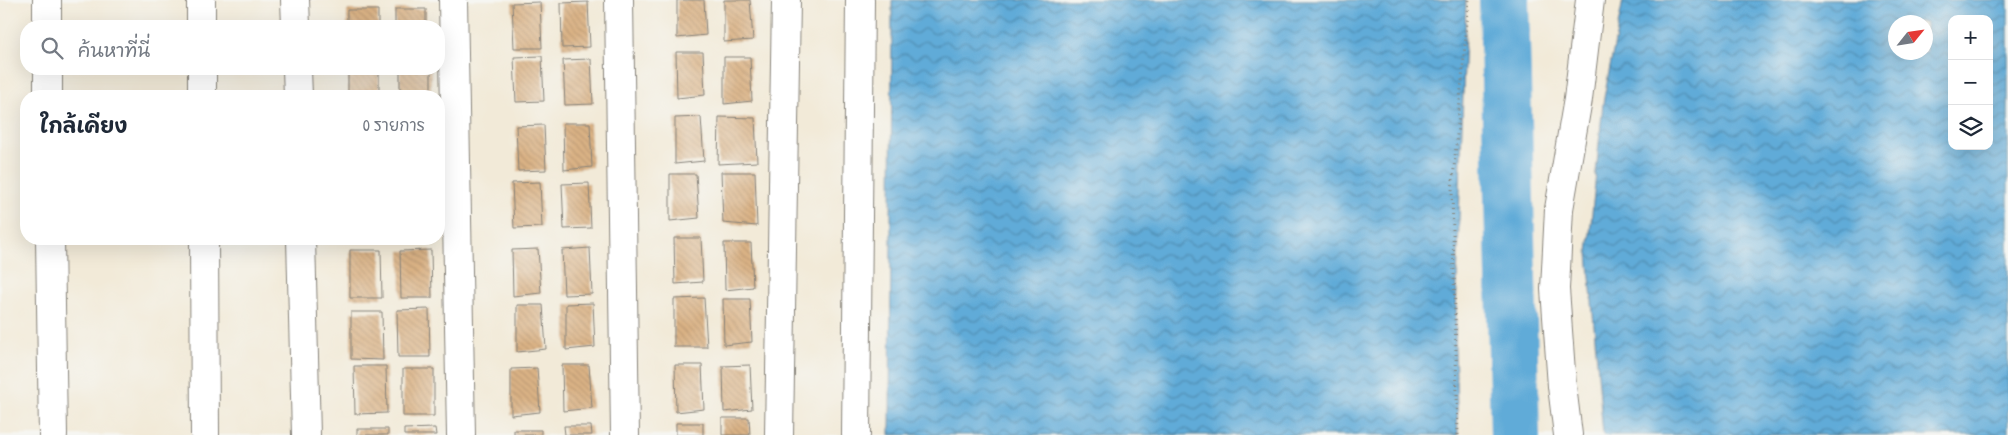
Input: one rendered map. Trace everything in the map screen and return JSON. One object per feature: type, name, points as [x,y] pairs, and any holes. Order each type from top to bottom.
[{"type":"street","points":[[47,0],[47,20]]},
{"type":"street","points":[[201,0],[201,20]]},
{"type":"street","points":[[295,0],[296,20]]},
{"type":"street","points":[[453,0],[461,435]]},
{"type":"street","points":[[619,0],[625,435]]},
{"type":"street","points":[[779,435],[786,0]]},
{"type":"street","points":[[856,435],[860,0]]},
{"type":"street","points":[[1568,435],[1562,386],[1555,289],[1558,227],[1559,209],[1578,99],[1590,0]]},
{"type":"street","points":[[48,75],[48,90]]},
{"type":"street","points":[[202,75],[202,90]]},
{"type":"street","points":[[297,75],[298,90]]},
{"type":"street","points":[[50,245],[52,435]]},
{"type":"street","points":[[204,245],[205,435]]},
{"type":"street","points":[[301,245],[306,435]]},
{"type":"path","points":[[1458,435],[1452,191],[1469,0]]},
{"type":"water","points":[[892,0],[1466,0],[1455,348],[1458,435],[890,435]]},
{"type":"water","points":[[1623,0],[2008,0],[2008,435],[1603,435],[1588,253],[1603,103]]},
{"type":"building","points":[[677,0],[704,0],[706,35],[677,38]]},
{"type":"building","points":[[724,0],[750,0],[753,40],[724,42]]},
{"type":"building","points":[[540,2],[542,48],[514,48],[512,3]]},
{"type":"building","points":[[588,2],[590,47],[562,48],[561,3]]},
{"type":"building","points":[[395,9],[426,9],[426,20],[395,20]]},
{"type":"building","points":[[347,10],[378,10],[378,20],[347,20]]},
{"type":"building","points":[[676,52],[703,52],[705,95],[677,98]]},
{"type":"building","points":[[542,56],[544,101],[516,102],[514,57]]},
{"type":"building","points":[[724,57],[750,57],[752,101],[724,104]]},
{"type":"building","points":[[591,59],[593,104],[565,105],[563,60]]},
{"type":"building","points":[[348,75],[379,75],[379,90],[348,90]]},
{"type":"building","points":[[400,75],[431,75],[431,90],[400,90]]},
{"type":"building","points":[[701,117],[704,161],[675,164],[675,118]]},
{"type":"building","points":[[719,117],[755,118],[757,162],[718,164]]},
{"type":"building","points":[[563,123],[590,123],[592,167],[564,170]]},
{"type":"building","points":[[544,125],[546,170],[518,171],[516,126]]},
{"type":"building","points":[[721,172],[755,172],[757,226],[723,223]]},
{"type":"building","points":[[670,174],[696,174],[699,218],[670,221]]},
{"type":"building","points":[[540,182],[542,227],[514,228],[512,183]]},
{"type":"building","points":[[589,183],[591,228],[564,229],[562,184]]},
{"type":"building","points":[[674,238],[701,238],[703,282],[675,284]]},
{"type":"building","points":[[724,243],[751,243],[753,287],[725,290]]},
{"type":"building","points":[[590,248],[592,294],[564,295],[562,250]]},
{"type":"building","points":[[538,249],[541,293],[513,296],[512,250]]},
{"type":"building","points":[[350,250],[381,250],[382,298],[350,298]]},
{"type":"building","points":[[431,250],[432,298],[401,298],[400,251]]},
{"type":"building","points":[[704,298],[707,347],[674,347],[674,299]]},
{"type":"building","points":[[723,299],[750,299],[752,342],[724,345]]},
{"type":"building","points":[[593,303],[595,347],[566,350],[566,304]]},
{"type":"building","points":[[517,305],[543,305],[546,349],[517,352]]},
{"type":"building","points":[[429,309],[430,357],[398,357],[397,310]]},
{"type":"building","points":[[351,312],[382,312],[383,360],[351,359]]},
{"type":"building","points":[[562,365],[589,365],[592,408],[563,411]]},
{"type":"building","points":[[675,365],[702,365],[704,409],[676,412]]},
{"type":"building","points":[[750,365],[752,409],[724,412],[723,366]]},
{"type":"building","points":[[354,366],[386,366],[387,413],[355,414]]},
{"type":"building","points":[[537,368],[540,412],[511,415],[511,369]]},
{"type":"building","points":[[403,369],[434,369],[434,416],[403,416]]},
{"type":"building","points":[[722,418],[749,418],[750,435],[722,435]]},
{"type":"building","points":[[676,423],[703,423],[703,435],[676,435]]},
{"type":"building","points":[[564,426],[591,426],[592,435],[565,435]]},
{"type":"building","points":[[435,428],[436,435],[404,435],[404,429]]},
{"type":"building","points":[[357,429],[388,429],[388,435],[357,435]]},
{"type":"building","points":[[514,430],[541,430],[541,435],[514,435]]},
{"type":"waterway","points":[[1504,0],[1515,435]]}]
